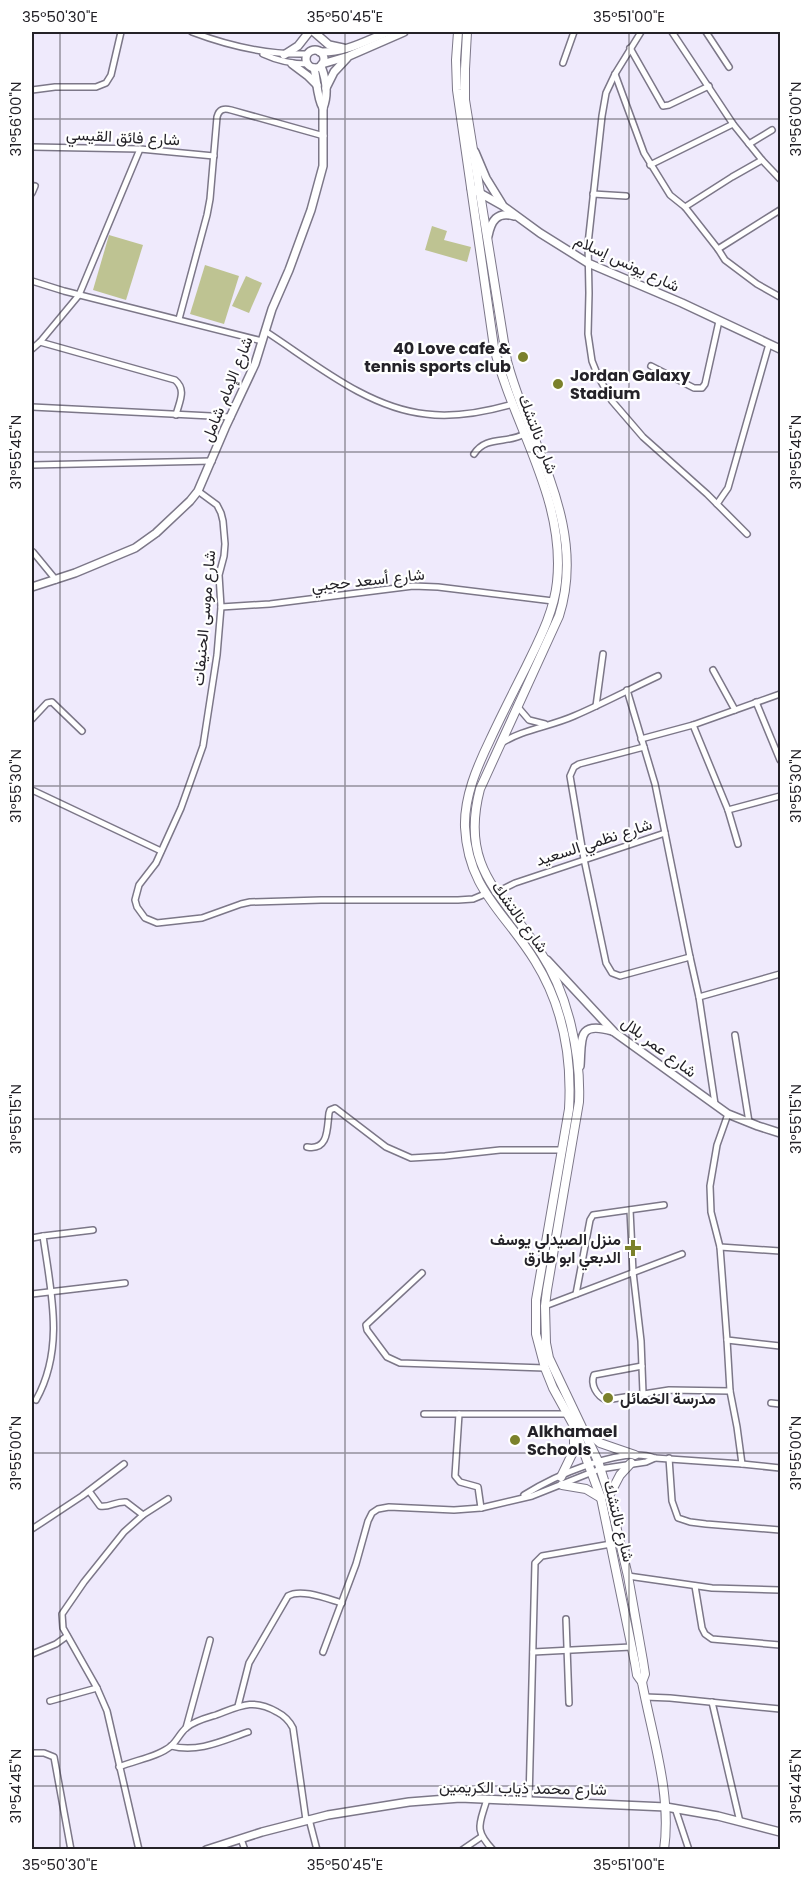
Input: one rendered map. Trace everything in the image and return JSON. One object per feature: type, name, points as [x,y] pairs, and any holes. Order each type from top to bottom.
[{"type":"main road","name":"شارع نالتشك","points":[[467,32],[465,91],[507,361],[512,381],[549,475],[562,515],[566,545],[563,603],[480,789],[474,829],[482,865],[495,893],[541,953],[560,992],[575,1046],[579,1076],[579,1102],[545,1306],[544,1327],[549,1358],[595,1467],[628,1576],[645,1674],[642,1682]]},
{"type":"main road","name":"شارع نالتشك","points":[[457,33],[457,90],[494,347],[501,373],[542,482],[554,521],[558,569],[553,601],[545,625],[470,787],[465,813],[465,828],[469,855],[477,880],[535,961],[552,994],[561,1021],[568,1056],[569,1109],[535,1314],[537,1343],[544,1368],[553,1388],[578,1427]]},
{"type":"main road","points":[[516,686],[524,690]]},
{"type":"main road","points":[[631,1463],[605,1497],[561,1481],[574,1450],[578,1427],[600,1443],[634,1455]]},
{"type":"main road","name":"شارع نالتشك","points":[[605,1497],[611,1544],[631,1647],[637,1675],[642,1682],[666,1806],[664,1850]]},
{"type":"street","points":[[32,90],[55,87],[96,87],[106,82],[113,69],[121,32]]},
{"type":"street","points":[[192,32],[259,52],[284,55],[319,51],[349,52]]},
{"type":"street","points":[[284,55],[298,46],[309,32]]},
{"type":"street","points":[[309,32],[306,59],[316,66]]},
{"type":"street","points":[[314,32],[319,51],[324,58],[316,66]]},
{"type":"street","points":[[314,32],[329,45],[349,52]]},
{"type":"street","points":[[292,64],[322,88],[349,52],[388,32]]},
{"type":"street","points":[[259,52],[272,59],[292,64],[316,66],[404,32]]},
{"type":"street","points":[[562,63],[574,32]]},
{"type":"street","points":[[640,32],[606,93],[602,116],[588,244],[588,334],[592,361],[612,401],[643,437],[747,534]]},
{"type":"street","points":[[706,32],[729,66]]},
{"type":"street","points":[[674,33],[733,124],[780,179]]},
{"type":"street","points":[[630,48],[663,106],[708,86]]},
{"type":"street","name":"شارع الإمام شامل","points":[[32,587],[108,560],[140,545],[164,526],[198,491],[255,364],[272,309],[296,252],[322,174],[324,136],[322,88],[316,66]]},
{"type":"street","points":[[615,74],[640,146],[670,195],[685,207],[731,266],[780,297]]},
{"type":"street","points":[[179,319],[207,215],[219,112],[224,109],[324,136]]},
{"type":"street","points":[[650,165],[733,124]]},
{"type":"street","points":[[749,144],[772,130]]},
{"type":"street","points":[[472,146],[486,178],[503,206]]},
{"type":"street","name":"شارع فائق القيسي","points":[[32,147],[140,150],[214,156]]},
{"type":"street","points":[[32,348],[40,342],[79,295],[140,150]]},
{"type":"street","points":[[685,207],[762,160]]},
{"type":"street","points":[[32,193],[35,186]]},
{"type":"street","name":"شارع يونس إسلام","points":[[471,188],[503,206],[519,219],[588,263],[780,349]]},
{"type":"street","points":[[593,194],[626,196]]},
{"type":"street","points":[[718,249],[780,210]]},
{"type":"street","points":[[488,237],[491,223],[499,216],[507,214],[519,219]]},
{"type":"street","points":[[32,281],[262,341]]},
{"type":"street","points":[[651,366],[694,388],[702,388],[705,384],[719,321]]},
{"type":"street","points":[[265,331],[354,389],[370,398],[403,409],[426,414],[454,415],[513,404]]},
{"type":"street","points":[[40,342],[175,380],[181,386],[182,392],[176,415]]},
{"type":"street","points":[[717,504],[728,488],[770,344]]},
{"type":"street","points":[[32,407],[231,417]]},
{"type":"street","points":[[474,454],[481,445],[487,442],[524,434]]},
{"type":"street","points":[[32,465],[212,460]]},
{"type":"street","name":"شارع موسى الحنيفات","points":[[198,491],[214,501],[221,513],[225,544],[219,575],[221,608],[218,655],[203,746],[188,789],[158,858],[139,885],[135,896],[141,913],[149,921],[157,923],[202,918],[250,902],[458,900],[474,899],[485,894]]},
{"type":"street","points":[[33,552],[56,580]]},
{"type":"street","name":"شارع أسعد حجبي","points":[[221,608],[413,586],[553,601]]},
{"type":"street","points":[[596,706],[603,654]]},
{"type":"street","points":[[713,670],[735,710]]},
{"type":"street","points":[[500,744],[526,730],[550,725],[596,706],[658,676]]},
{"type":"street","name":"شارع نظمي السعيد","points":[[495,893],[515,883],[665,833],[655,784],[627,690]]},
{"type":"street","points":[[641,739],[693,725],[780,694]]},
{"type":"street","points":[[32,719],[52,702],[81,731]]},
{"type":"street","points":[[756,702],[780,760]]},
{"type":"street","points":[[517,706],[529,720],[550,725]]},
{"type":"street","points":[[693,725],[728,810],[738,844]]},
{"type":"street","points":[[644,747],[579,764],[570,776],[584,859],[606,963],[615,975],[625,975],[690,957]]},
{"type":"street","points":[[32,790],[161,851]]},
{"type":"street","points":[[728,810],[780,796]]},
{"type":"street","points":[[665,833],[699,997],[715,1104]]},
{"type":"street","name":"شارع عمر بلال","points":[[541,953],[614,1032],[728,1114],[780,1133]]},
{"type":"street","points":[[699,997],[780,974]]},
{"type":"street","points":[[579,1076],[582,1042],[587,1029],[592,1027],[614,1032]]},
{"type":"street","points":[[735,1035],[749,1122]]},
{"type":"street","points":[[307,1147],[321,1146],[330,1110],[335,1108],[386,1147],[411,1158],[500,1150],[561,1150]]},
{"type":"street","points":[[728,1114],[716,1151],[710,1186],[711,1212],[720,1247],[730,1391],[742,1464]]},
{"type":"street","points":[[576,1294],[591,1217],[597,1214],[664,1205]]},
{"type":"street","points":[[630,1210],[643,1393]]},
{"type":"street","points":[[32,1238],[93,1230]]},
{"type":"street","points":[[36,1400],[47,1377],[54,1345],[51,1292],[43,1236]]},
{"type":"street","points":[[720,1247],[780,1251]]},
{"type":"street","points":[[545,1306],[682,1254]]},
{"type":"street","points":[[422,1273],[366,1325],[367,1330],[387,1357],[400,1363],[544,1368]]},
{"type":"street","points":[[32,1294],[125,1284]]},
{"type":"street","points":[[727,1340],[780,1346]]},
{"type":"street","points":[[642,1366],[597,1373],[592,1380],[598,1394],[606,1400],[669,1390],[730,1391]]},
{"type":"street","points":[[771,1403],[780,1404]]},
{"type":"street","points":[[424,1414],[568,1414]]},
{"type":"street","points":[[459,1414],[455,1476],[460,1482],[473,1484],[479,1488],[481,1508]]},
{"type":"street","points":[[323,1652],[356,1564],[364,1530],[372,1513],[378,1509],[389,1507],[454,1510],[481,1508],[520,1498],[615,1457],[634,1455],[780,1468]]},
{"type":"street","points":[[595,1467],[646,1462],[654,1458]]},
{"type":"street","points":[[669,1458],[672,1501],[678,1518],[706,1524],[780,1530]]},
{"type":"street","points":[[32,1530],[124,1464]]},
{"type":"street","points":[[89,1491],[102,1507],[117,1502],[126,1502],[143,1515]]},
{"type":"street","points":[[139,1850],[107,1711],[98,1688],[68,1636],[62,1614],[124,1532],[143,1515],[168,1499]]},
{"type":"street","points":[[529,1801],[537,1560],[542,1556],[611,1544]]},
{"type":"street","points":[[628,1576],[695,1586],[780,1590]]},
{"type":"street","points":[[695,1586],[702,1628],[709,1638],[780,1645]]},
{"type":"street","points":[[238,1706],[249,1663],[288,1596],[292,1593],[302,1593],[342,1603]]},
{"type":"street","points":[[566,1619],[569,1703]]},
{"type":"street","points":[[32,1654],[68,1636]]},
{"type":"street","points":[[119,1767],[171,1746],[186,1728],[210,1640]]},
{"type":"street","points":[[533,1652],[631,1647]]},
{"type":"street","points":[[50,1701],[98,1688]]},
{"type":"street","points":[[645,1697],[780,1709]]},
{"type":"street","points":[[712,1702],[740,1822]]},
{"type":"street","points":[[186,1728],[250,1703],[269,1707],[286,1717],[293,1728],[307,1820],[317,1850]]},
{"type":"street","points":[[171,1746],[199,1748],[248,1732]]},
{"type":"street","points":[[32,1753],[49,1754],[54,1757],[71,1850]]},
{"type":"street","name":"شارع محمد ذياب الكريمين","points":[[206,1850],[307,1820],[409,1802],[460,1798],[666,1806],[780,1832]]},
{"type":"street","points":[[487,1799],[480,1824],[481,1837],[493,1850]]},
{"type":"street","points":[[675,1808],[689,1850]]},
{"type":"street","points":[[462,1850],[481,1837]]},
{"type":"street","points":[[241,1839],[245,1850]]},
{"type":"green space","points":[[432,226],[447,231],[444,240],[471,247],[467,262],[425,250]]},
{"type":"green space","points":[[109,235],[143,245],[126,300],[93,290]]},
{"type":"green space","points":[[205,265],[239,276],[224,324],[190,314]]},
{"type":"green space","points":[[246,276],[262,283],[249,313],[232,306]]},
{"type":"place","name":"40 Love cafe & tennis sports club","points":[[523,357]]},
{"type":"place","name":"Jordan Galaxy Stadium","points":[[558,384]]},
{"type":"place","name":"منزل الصيدلي يوسف الدبعي ابو طارق","points":[[633,1248]]},
{"type":"place","name":"مدرسة الخمائل","points":[[608,1398]]},
{"type":"place","name":"Alkhamael Schools","points":[[515,1440]]}]
